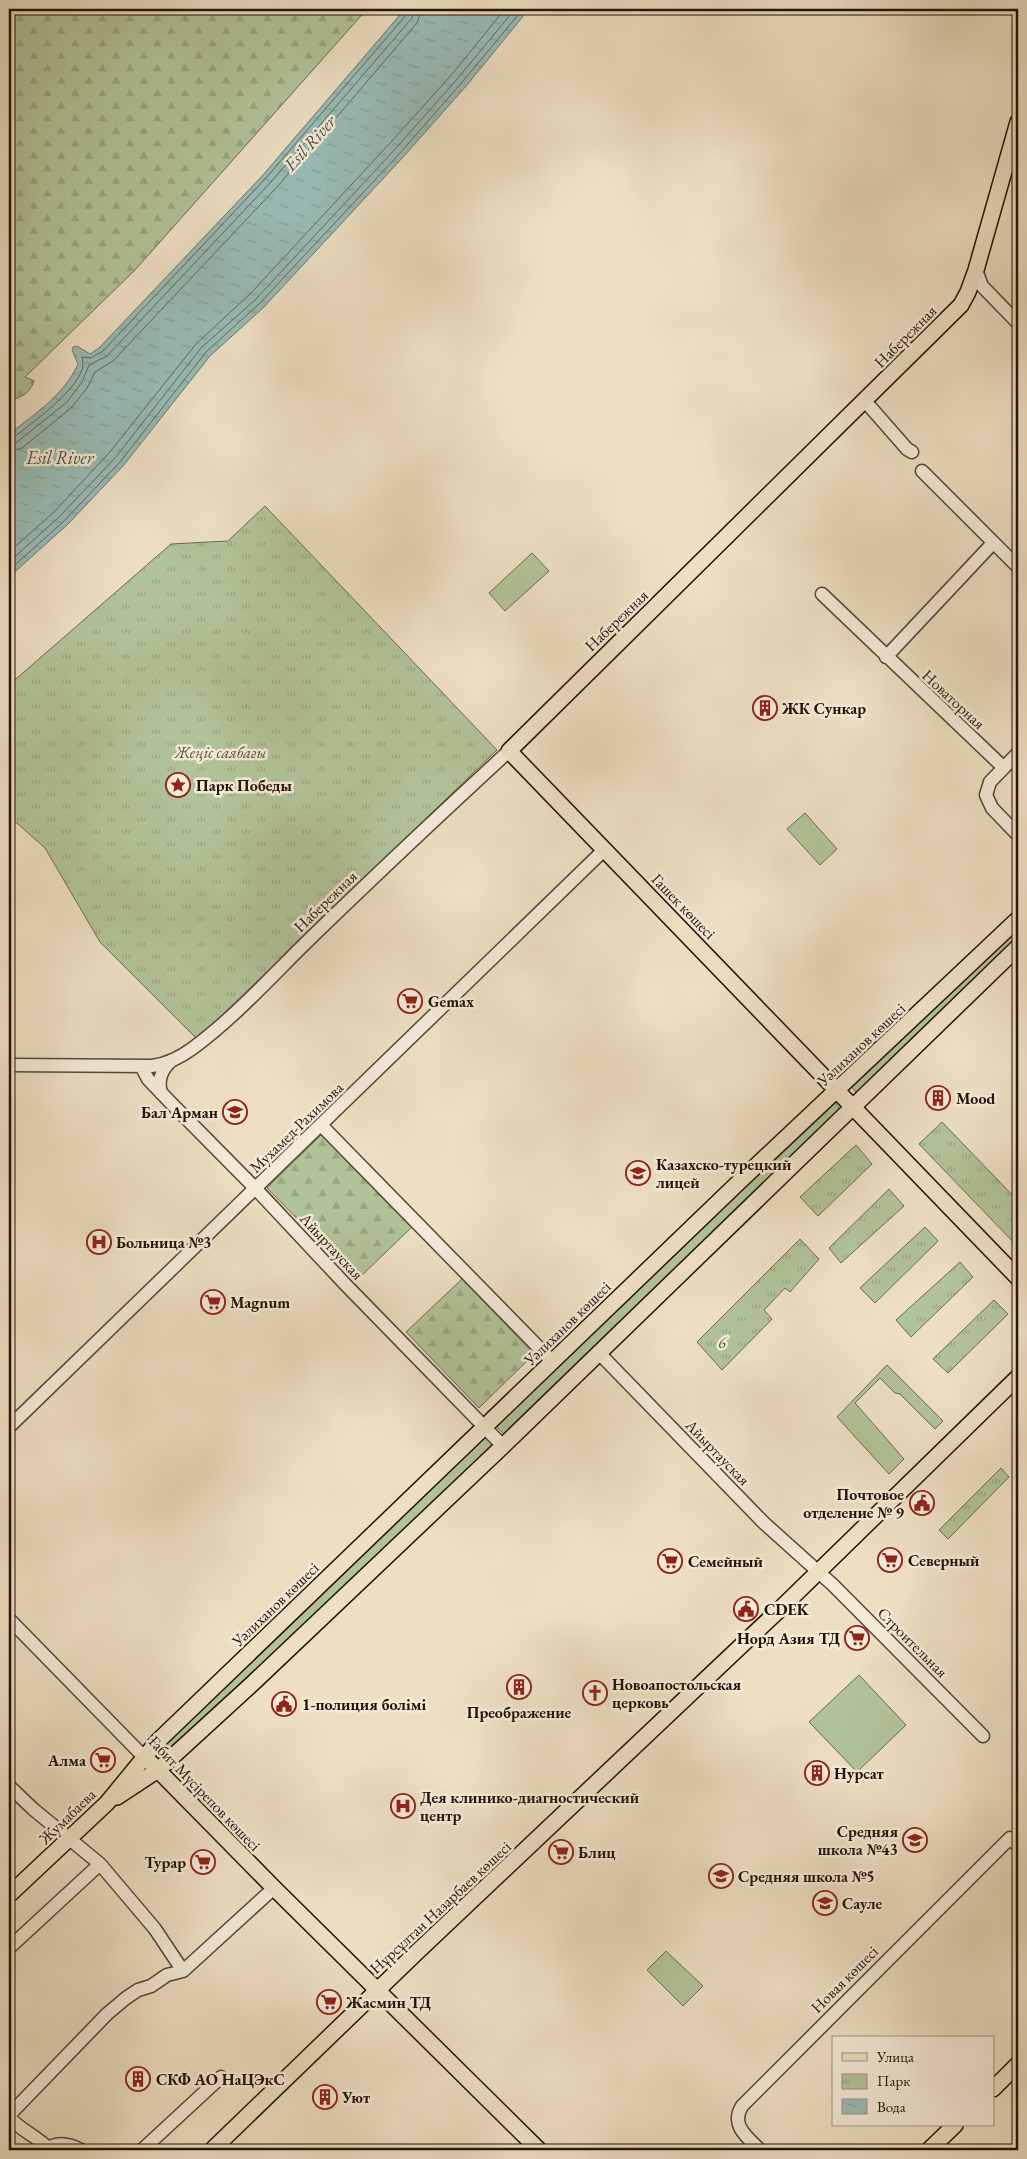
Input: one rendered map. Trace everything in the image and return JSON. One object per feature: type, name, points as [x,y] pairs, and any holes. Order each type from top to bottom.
[{"type":"main road","name":"Набережная","points":[[509,751],[956,311],[967,294],[976,270],[1018,122]]},
{"type":"main road","name":"Гашек көшесі","points":[[509,751],[1018,1278]]},
{"type":"main road","name":"Уәлиханов көшесі","points":[[144,1757],[836,1088],[1018,919]]},
{"type":"main road","points":[[107,1803],[158,1770],[252,1684],[503,1446],[598,1352],[649,1306],[1018,947]]},
{"type":"main road","points":[[630,1286],[649,1306]]},
{"type":"main road","name":"Нұрсұлтан Назарбаев көшесі","points":[[212,2150],[817,1572],[1018,1377]]},
{"type":"main road","name":"Ғабит Мүсірепов көшесі","points":[[144,1757],[539,2150]]},
{"type":"main road","name":"Жумабаева","points":[[9,1895],[107,1803],[144,1757]]},
{"type":"main road","points":[[994,2087],[1018,2064]]},
{"type":"main road","points":[[929,2150],[954,2126]]},
{"type":"street","points":[[976,270],[980,283],[1018,323]]},
{"type":"street","points":[[956,311],[977,292],[983,291],[990,294]]},
{"type":"street","points":[[865,401],[906,449],[912,452]]},
{"type":"street","points":[[922,471],[1018,567]]},
{"type":"street","points":[[886,657],[993,543]]},
{"type":"street","name":"Новаторная","points":[[822,594],[1003,767]]},
{"type":"street","name":"Набережная","points":[[9,1065],[141,1066],[156,1065],[172,1060],[203,1040],[260,990],[320,930],[509,751]]},
{"type":"street","points":[[1018,753],[990,782],[986,795],[992,808],[1018,835]]},
{"type":"street","name":"Мухамед-Рахимова","points":[[9,1427],[605,849]]},
{"type":"street","points":[[161,1092],[159,1082],[161,1073],[172,1060]]},
{"type":"street","name":"Айыртауская","points":[[141,1066],[148,1079],[256,1188],[345,1284],[503,1446]]},
{"type":"street","points":[[321,1125],[552,1362]]},
{"type":"street","name":"Айыртауская","points":[[598,1352],[764,1522],[817,1572]]},
{"type":"street","name":"Строительная","points":[[817,1572],[833,1585],[983,1736]]},
{"type":"street","name":"Ғабит Мүсірепов көшесі","points":[[9,1619],[144,1757]]},
{"type":"street","points":[[9,1786],[33,1809],[100,1864],[155,1929],[182,1970]]},
{"type":"street","name":"Новая көшесі","points":[[760,2150],[737,2124],[737,2115],[742,2106],[1014,1842]]},
{"type":"street","points":[[9,1948],[100,1864]]},
{"type":"street","points":[[81,2150],[66,2144],[47,2149],[36,2137],[17,2126],[9,2117],[18,2104],[107,2014],[138,1990],[152,1986],[167,1975],[182,1970],[274,1888]]},
{"type":"street","points":[[142,2150],[222,2077]]},
{"type":"green space","points":[[9,9],[367,9],[135,270],[25,377],[34,381],[27,392],[9,401]]},
{"type":"green space","name":"Жеңіс саябағы","points":[[265,506],[497,750],[197,1039],[100,942],[45,848],[9,816],[9,685],[171,544],[228,541]]},
{"type":"green space","points":[[532,553],[549,571],[505,611],[489,593]]},
{"type":"green space","points":[[805,813],[837,849],[820,865],[787,829]]},
{"type":"green space","points":[[1018,925],[1018,940],[858,1095],[851,1086]]},
{"type":"green space","points":[[832,1100],[841,1110],[504,1434],[494,1424]]},
{"type":"green space","points":[[942,1122],[1018,1201],[1018,1247],[919,1144]]},
{"type":"green space","points":[[322,1134],[413,1226],[357,1280],[267,1188]]},
{"type":"green space","points":[[856,1145],[872,1164],[818,1216],[800,1197]]},
{"type":"green space","points":[[889,1189],[904,1206],[841,1263],[829,1248]]},
{"type":"green space","points":[[925,1227],[938,1241],[875,1303],[860,1288]]},
{"type":"green space","name":"6","points":[[800,1239],[819,1259],[790,1292],[785,1288],[764,1310],[772,1319],[722,1370],[697,1342]]},
{"type":"green space","points":[[960,1262],[973,1277],[911,1337],[896,1320]]},
{"type":"green space","points":[[462,1279],[534,1354],[479,1408],[406,1332]]},
{"type":"green space","points":[[994,1300],[1008,1314],[948,1373],[933,1359]]},
{"type":"green space","points":[[887,1365],[943,1421],[935,1429],[900,1394],[895,1393],[880,1378],[855,1403],[904,1459],[889,1474],[837,1417]]},
{"type":"green space","points":[[485,1434],[494,1443],[173,1752],[164,1742]]},
{"type":"green space","points":[[1001,1468],[1009,1477],[948,1539],[939,1530]]},
{"type":"green space","points":[[859,1675],[906,1725],[857,1772],[809,1722]]},
{"type":"green space","points":[[666,1951],[703,1986],[683,2006],[647,1970]]},
{"type":"water","name":"Esil River","points":[[405,9],[529,9],[467,85],[405,155],[263,308],[210,356],[123,466],[67,525],[9,577],[9,434],[48,403],[65,385],[78,364],[72,350],[73,347],[77,346],[90,354],[99,348],[263,175]]},
{"type":"place","name":"ЖК Сункар","points":[[765,708]]},
{"type":"place","name":"Парк Победы","points":[[178,785]]},
{"type":"place","name":"Gemax","points":[[410,1001]]},
{"type":"place","name":"Mood","points":[[938,1098]]},
{"type":"place","name":"Бал Арман","points":[[235,1112]]},
{"type":"place","name":"Казахско-турецкий лицей","points":[[638,1173]]},
{"type":"place","name":"Больница №3","points":[[99,1242]]},
{"type":"place","name":"Magnum","points":[[213,1302]]},
{"type":"place","name":"Почтовое отделение № 9","points":[[922,1503]]},
{"type":"place","name":"Северный","points":[[890,1560]]},
{"type":"place","name":"Семейный","points":[[670,1561]]},
{"type":"place","name":"CDEK","points":[[746,1609]]},
{"type":"place","name":"Норд Азия ТД","points":[[857,1638]]},
{"type":"place","name":"Преображение","points":[[519,1687]]},
{"type":"place","name":"Новоапостольская церковь","points":[[595,1693]]},
{"type":"place","name":"1-полиция болiмi","points":[[284,1704]]},
{"type":"place","name":"Алма","points":[[103,1760]]},
{"type":"place","name":"Нурсат","points":[[817,1773]]},
{"type":"place","name":"Дея клинико-диагностический центр","points":[[403,1806]]},
{"type":"place","name":"Средняя школа №43","points":[[915,1840]]},
{"type":"place","name":"Блиц","points":[[561,1852]]},
{"type":"place","name":"Турар","points":[[203,1862]]},
{"type":"place","name":"Средняя школа №5","points":[[721,1876]]},
{"type":"place","name":"Сауле","points":[[825,1903]]},
{"type":"place","name":"Жасмин ТД","points":[[329,2002]]},
{"type":"place","name":"СКФ АО НаЦЭкС","points":[[138,2079]]},
{"type":"place","name":"Уют","points":[[325,2097]]}]
